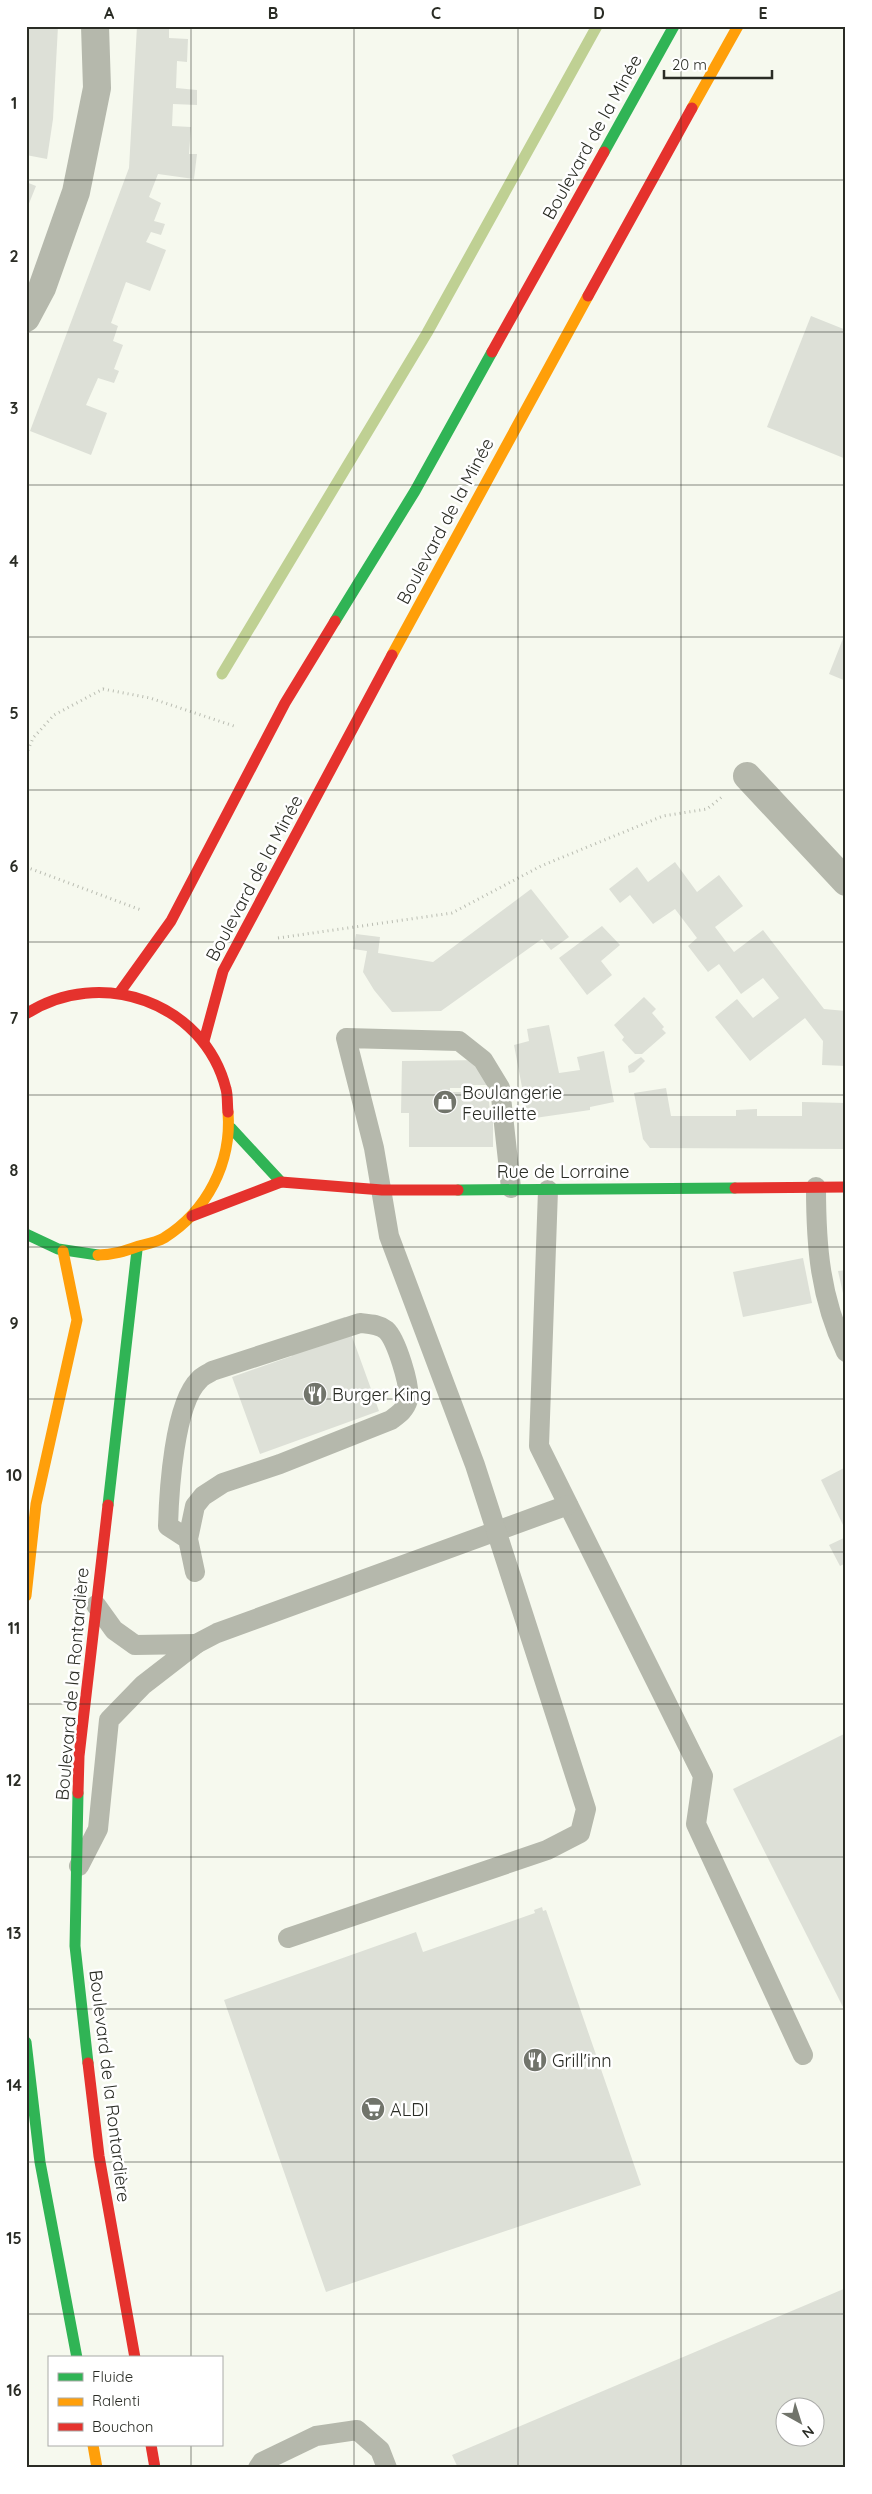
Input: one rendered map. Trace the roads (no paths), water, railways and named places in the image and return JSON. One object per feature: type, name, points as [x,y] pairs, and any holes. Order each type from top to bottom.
[{"type":"main road","name":"Boulevard de la Minée","points":[[120,992],[171,921],[285,703],[415,491],[674,26]]},
{"type":"main road","name":"Boulevard de la Minée","points":[[204,1041],[223,971],[237,944],[476,498],[738,26]]},
{"type":"main road","points":[[26,1014],[36,1007],[77,992],[120,992],[152,1001],[180,1018],[204,1041],[222,1071],[231,1104],[231,1128],[222,1174],[208,1197],[192,1216],[173,1233],[138,1250],[100,1256],[62,1251],[26,1234]]},
{"type":"main road","points":[[231,1128],[281,1182]]},
{"type":"main road","name":"Rue de Lorraine","points":[[192,1216],[281,1182],[382,1190],[846,1187]]},
{"type":"main road","name":"Boulevard de la Rontardière","points":[[135,2356],[99,2156],[75,1946],[79,1756],[138,1250]]},
{"type":"main road","points":[[26,1596],[36,1504],[77,1320],[62,1251]]},
{"type":"main road","points":[[26,2042],[40,2162],[76,2356]]},
{"type":"main road","points":[[93,2446],[97,2468]]},
{"type":"main road","points":[[151,2446],[155,2468]]},
{"type":"street","points":[[26,318],[42,288],[76,192],[97,88],[95,26]]},
{"type":"street","points":[[747,776],[846,882]]},
{"type":"lane","points":[[288,1938],[547,1850],[580,1833],[586,1808],[475,1465],[389,1236],[374,1148],[346,1038],[459,1041],[483,1060],[500,1088],[511,1188]]},
{"type":"lane","points":[[816,1187],[816,1236],[824,1293],[834,1328],[846,1352]]},
{"type":"lane","points":[[548,1190],[539,1446],[703,1776],[696,1824],[802,2055]]},
{"type":"lane","points":[[188,1539],[168,1526],[170,1484],[179,1428],[188,1397],[198,1380],[212,1371],[360,1324],[374,1325],[387,1331],[394,1342],[408,1384],[408,1398],[403,1411],[391,1420],[280,1464],[223,1484],[203,1496],[195,1506],[188,1539],[195,1572]]},
{"type":"lane","points":[[77,1870],[98,1829],[110,1720],[143,1684],[196,1644],[217,1633],[568,1504]]},
{"type":"lane","points":[[96,1605],[114,1630],[135,1645],[196,1644]]},
{"type":"lane","points":[[258,2468],[262,2462],[316,2436],[357,2430],[380,2450],[387,2468]]},
{"type":"waterway","points":[[222,674],[427,333],[597,26]]},
{"type":"place","name":"Boulangerie Feuillette","points":[[445,1102]]},
{"type":"place","name":"Burger King","points":[[315,1394]]},
{"type":"place","name":"Grill'inn","points":[[535,2060]]},
{"type":"place","name":"ALDI","points":[[373,2109]]}]
